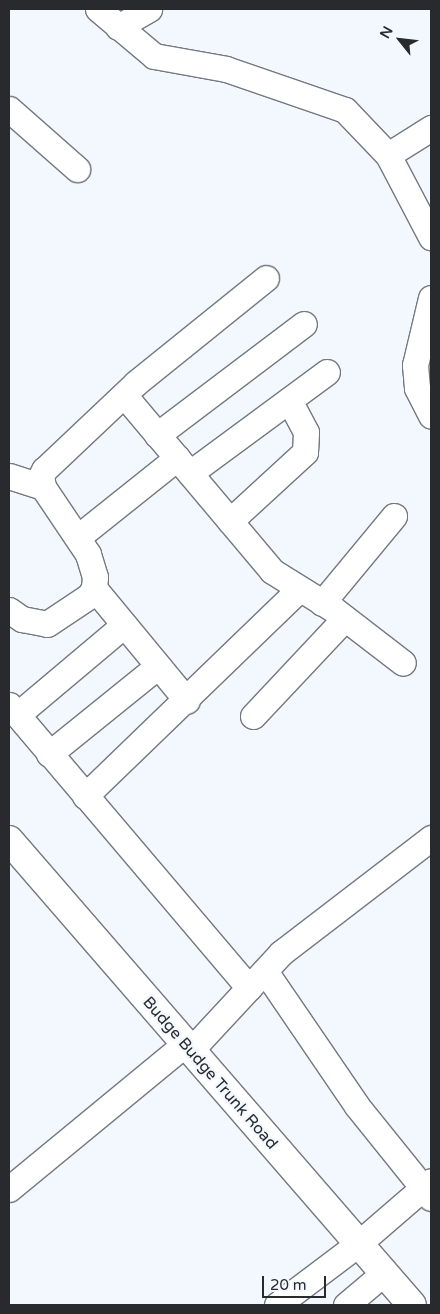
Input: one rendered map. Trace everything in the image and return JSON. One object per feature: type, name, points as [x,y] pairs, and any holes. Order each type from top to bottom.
[{"type":"main road","name":"Budge Budge Trunk Road","points":[[9,840],[412,1305]]},
{"type":"street","points":[[98,9],[154,56],[226,69],[345,110],[388,155],[431,237]]},
{"type":"street","points":[[118,27],[148,9]]},
{"type":"street","points":[[9,109],[77,168]]},
{"type":"street","points":[[388,155],[431,128]]},
{"type":"street","points":[[9,610],[22,619],[47,624],[89,596],[94,588],[95,577],[78,537],[42,487],[41,476],[44,470],[124,395],[266,278]]},
{"type":"street","points":[[431,298],[415,364],[417,388],[431,416]]},
{"type":"street","points":[[157,435],[304,324]]},
{"type":"street","points":[[78,537],[183,466],[289,400],[327,372]]},
{"type":"street","points":[[124,395],[272,571],[345,618],[403,663]]},
{"type":"street","points":[[230,520],[305,452],[306,432],[289,400]]},
{"type":"street","points":[[9,476],[42,487]]},
{"type":"street","points":[[322,603],[394,516]]},
{"type":"street","points":[[94,588],[187,701]]},
{"type":"street","points":[[85,796],[187,701],[299,590]]},
{"type":"street","points":[[254,716],[345,618]]},
{"type":"street","points":[[124,625],[13,710],[85,796],[257,979],[357,1106],[428,1190],[277,1305]]},
{"type":"street","points":[[50,754],[158,666]]},
{"type":"street","points":[[9,1189],[188,1047],[297,940],[431,838]]},
{"type":"street","points":[[346,1305],[384,1273]]}]
